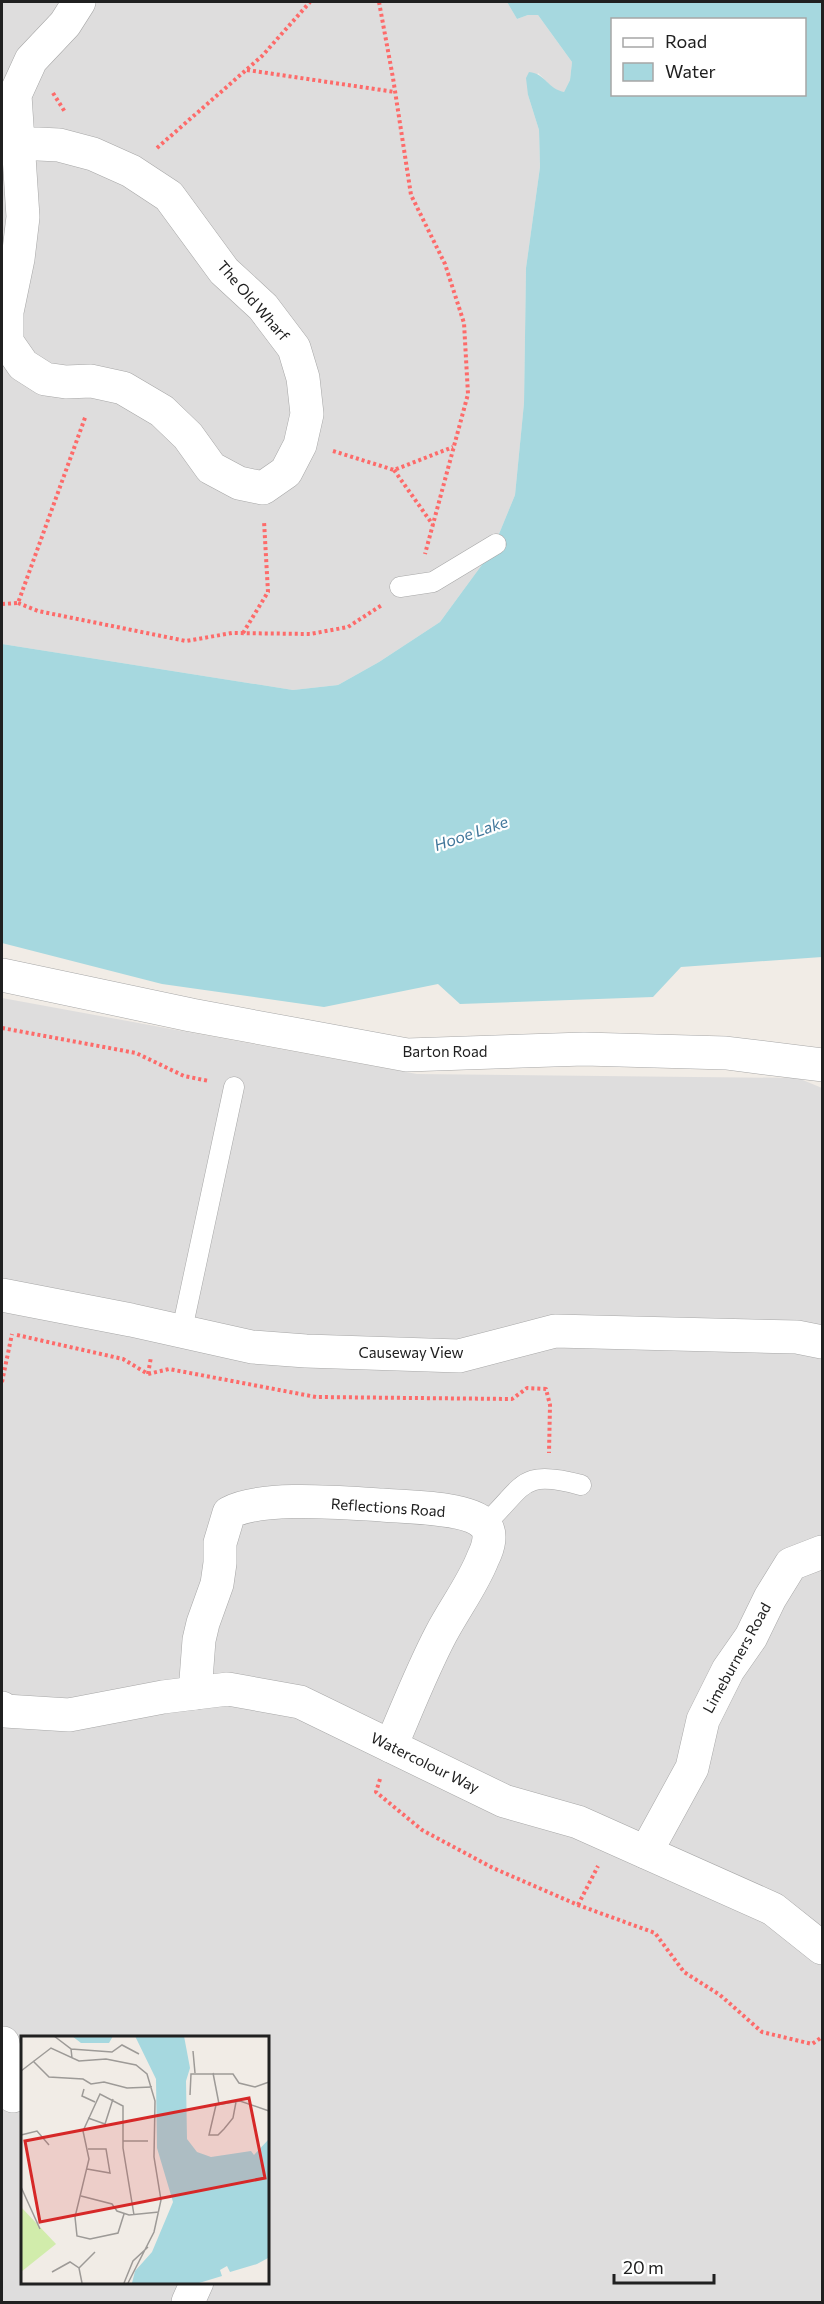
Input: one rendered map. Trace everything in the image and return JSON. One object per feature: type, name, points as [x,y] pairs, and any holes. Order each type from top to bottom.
[{"type":"street","points":[[79,2],[65,24],[31,60],[15,96],[23,217],[18,259],[4,312],[7,342],[23,365],[45,379],[66,382],[91,381],[123,388],[162,411],[188,436],[212,468],[239,483],[261,488]]},
{"type":"street","name":"The Old Wharf","points":[[17,142],[59,145],[93,154],[131,171],[169,196],[224,271],[262,307],[294,348],[303,378],[307,414],[301,441],[286,472],[261,488]]},
{"type":"street","name":"Barton Road","points":[[2,975],[190,1016],[407,1055],[584,1049],[726,1053],[822,1065]]},
{"type":"street","name":"Causeway View","points":[[2,1295],[182,1330],[252,1347],[412,1356],[459,1356],[555,1331],[797,1337],[822,1342]]},
{"type":"street","name":"Reflections Road","points":[[195,1693],[199,1640],[218,1584],[220,1543],[229,1513],[238,1508],[280,1503],[365,1504],[436,1509],[474,1517],[485,1524]]},
{"type":"street","points":[[391,1746],[440,1635],[483,1558],[490,1535],[485,1524]]},
{"type":"street","name":"Limeburners Road","points":[[646,1852],[692,1768],[703,1720],[728,1670],[752,1638],[770,1598],[791,1564],[822,1552]]},
{"type":"street","name":"Watercolour Way","points":[[2,1708],[5,1711],[69,1715],[163,1697],[228,1689],[300,1702],[504,1801],[578,1822],[773,1909],[822,1948]]},
{"type":"street","points":[[3,2043],[12,2096]]},
{"type":"street","points":[[188,2302],[197,2283]]},
{"type":"lane","points":[[400,587],[433,582],[496,544]]},
{"type":"lane","points":[[182,1330],[234,1086]]},
{"type":"lane","points":[[485,1524],[526,1482],[548,1478],[581,1485]]},
{"type":"path","points":[[131,171],[262,56],[310,2]]},
{"type":"path","points":[[2,604],[18,603],[38,611],[186,641],[243,633],[310,634],[348,627],[382,604],[423,564],[468,394],[464,323],[445,264],[411,195],[379,2]]},
{"type":"path","points":[[31,60],[93,154]]},
{"type":"path","points":[[246,70],[395,92]]},
{"type":"path","points":[[18,603],[87,412],[91,381]]},
{"type":"path","points":[[301,441],[394,470],[433,525]]},
{"type":"path","points":[[394,470],[454,447]]},
{"type":"path","points":[[243,633],[268,592],[261,488]]},
{"type":"path","points":[[2,1028],[136,1053],[184,1076],[234,1086]]},
{"type":"path","points":[[2,1382],[12,1334]]},
{"type":"path","points":[[391,1746],[376,1792],[422,1830],[493,1868],[578,1905],[655,1933],[684,1972],[720,1995],[762,2032],[812,2044],[822,2037]]},
{"type":"path","points":[[578,1905],[612,1837]]},
{"type":"shaded area","points":[[2,2],[507,2],[517,19],[528,15],[538,15],[572,62],[570,80],[564,92],[556,91],[538,73],[528,95],[539,130],[540,167],[526,268],[524,403],[515,495],[492,551],[440,622],[379,662],[338,685],[293,690],[2,644]]},
{"type":"shaded area","points":[[2,998],[417,1074],[798,1078],[822,1088],[822,2302],[2,2302]]},
{"type":"water","name":"Hooe Lake","points":[[507,2],[822,2],[822,957],[681,967],[653,997],[460,1004],[438,984],[324,1007],[162,984],[2,943],[2,644],[293,690],[338,685],[379,662],[440,622],[492,551],[515,495],[524,403],[526,268],[540,167],[539,130],[528,95],[526,78],[529,72],[535,73],[554,88],[564,92],[570,80],[572,62],[538,15],[528,15],[517,19]]}]
